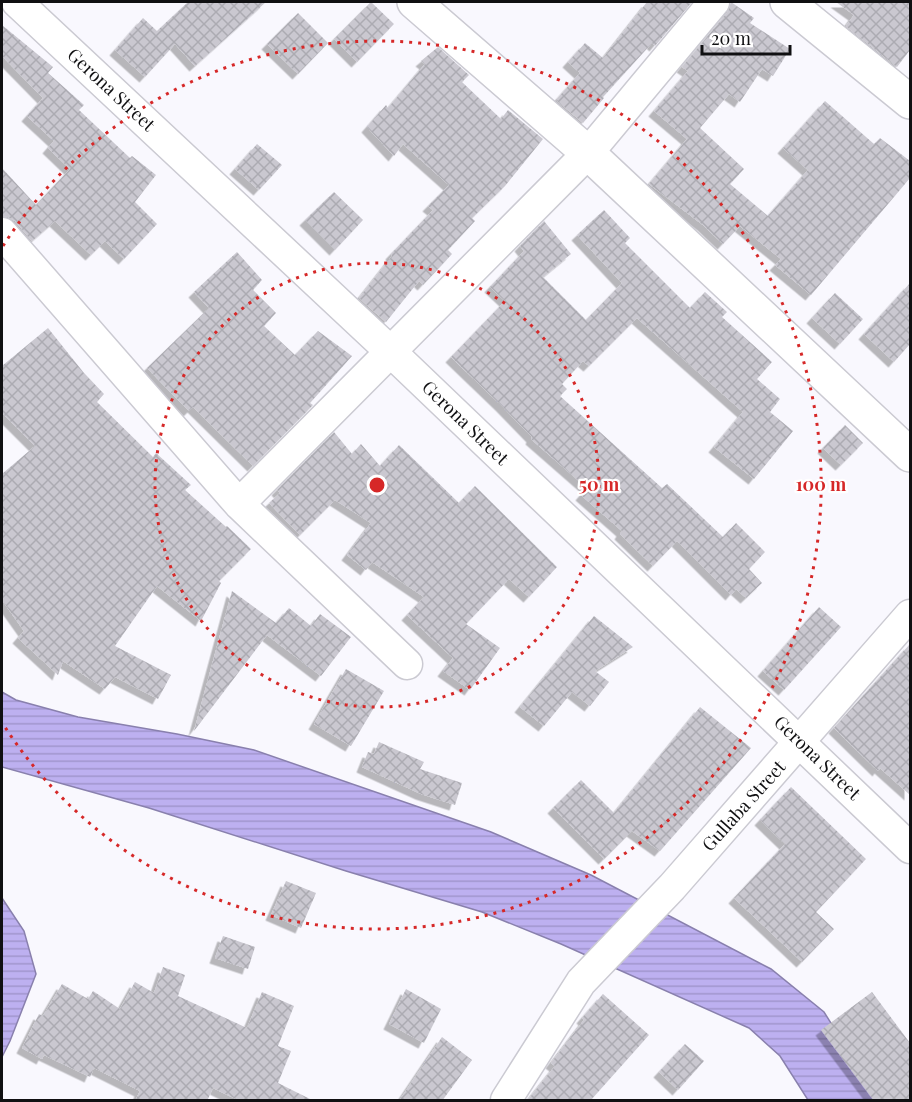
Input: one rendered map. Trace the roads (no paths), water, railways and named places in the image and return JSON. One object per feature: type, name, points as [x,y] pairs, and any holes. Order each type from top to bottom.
[{"type":"street","name":"Gerona Street","points":[[17,2],[391,352],[910,848]]},
{"type":"street","points":[[414,2],[588,153],[910,455]]},
{"type":"street","points":[[239,504],[588,153],[714,2]]},
{"type":"street","points":[[787,2],[910,102]]},
{"type":"street","points":[[2,233],[239,504],[407,664]]},
{"type":"street","name":"Gullaba Street","points":[[506,1101],[581,982],[672,887],[910,615]]}]
